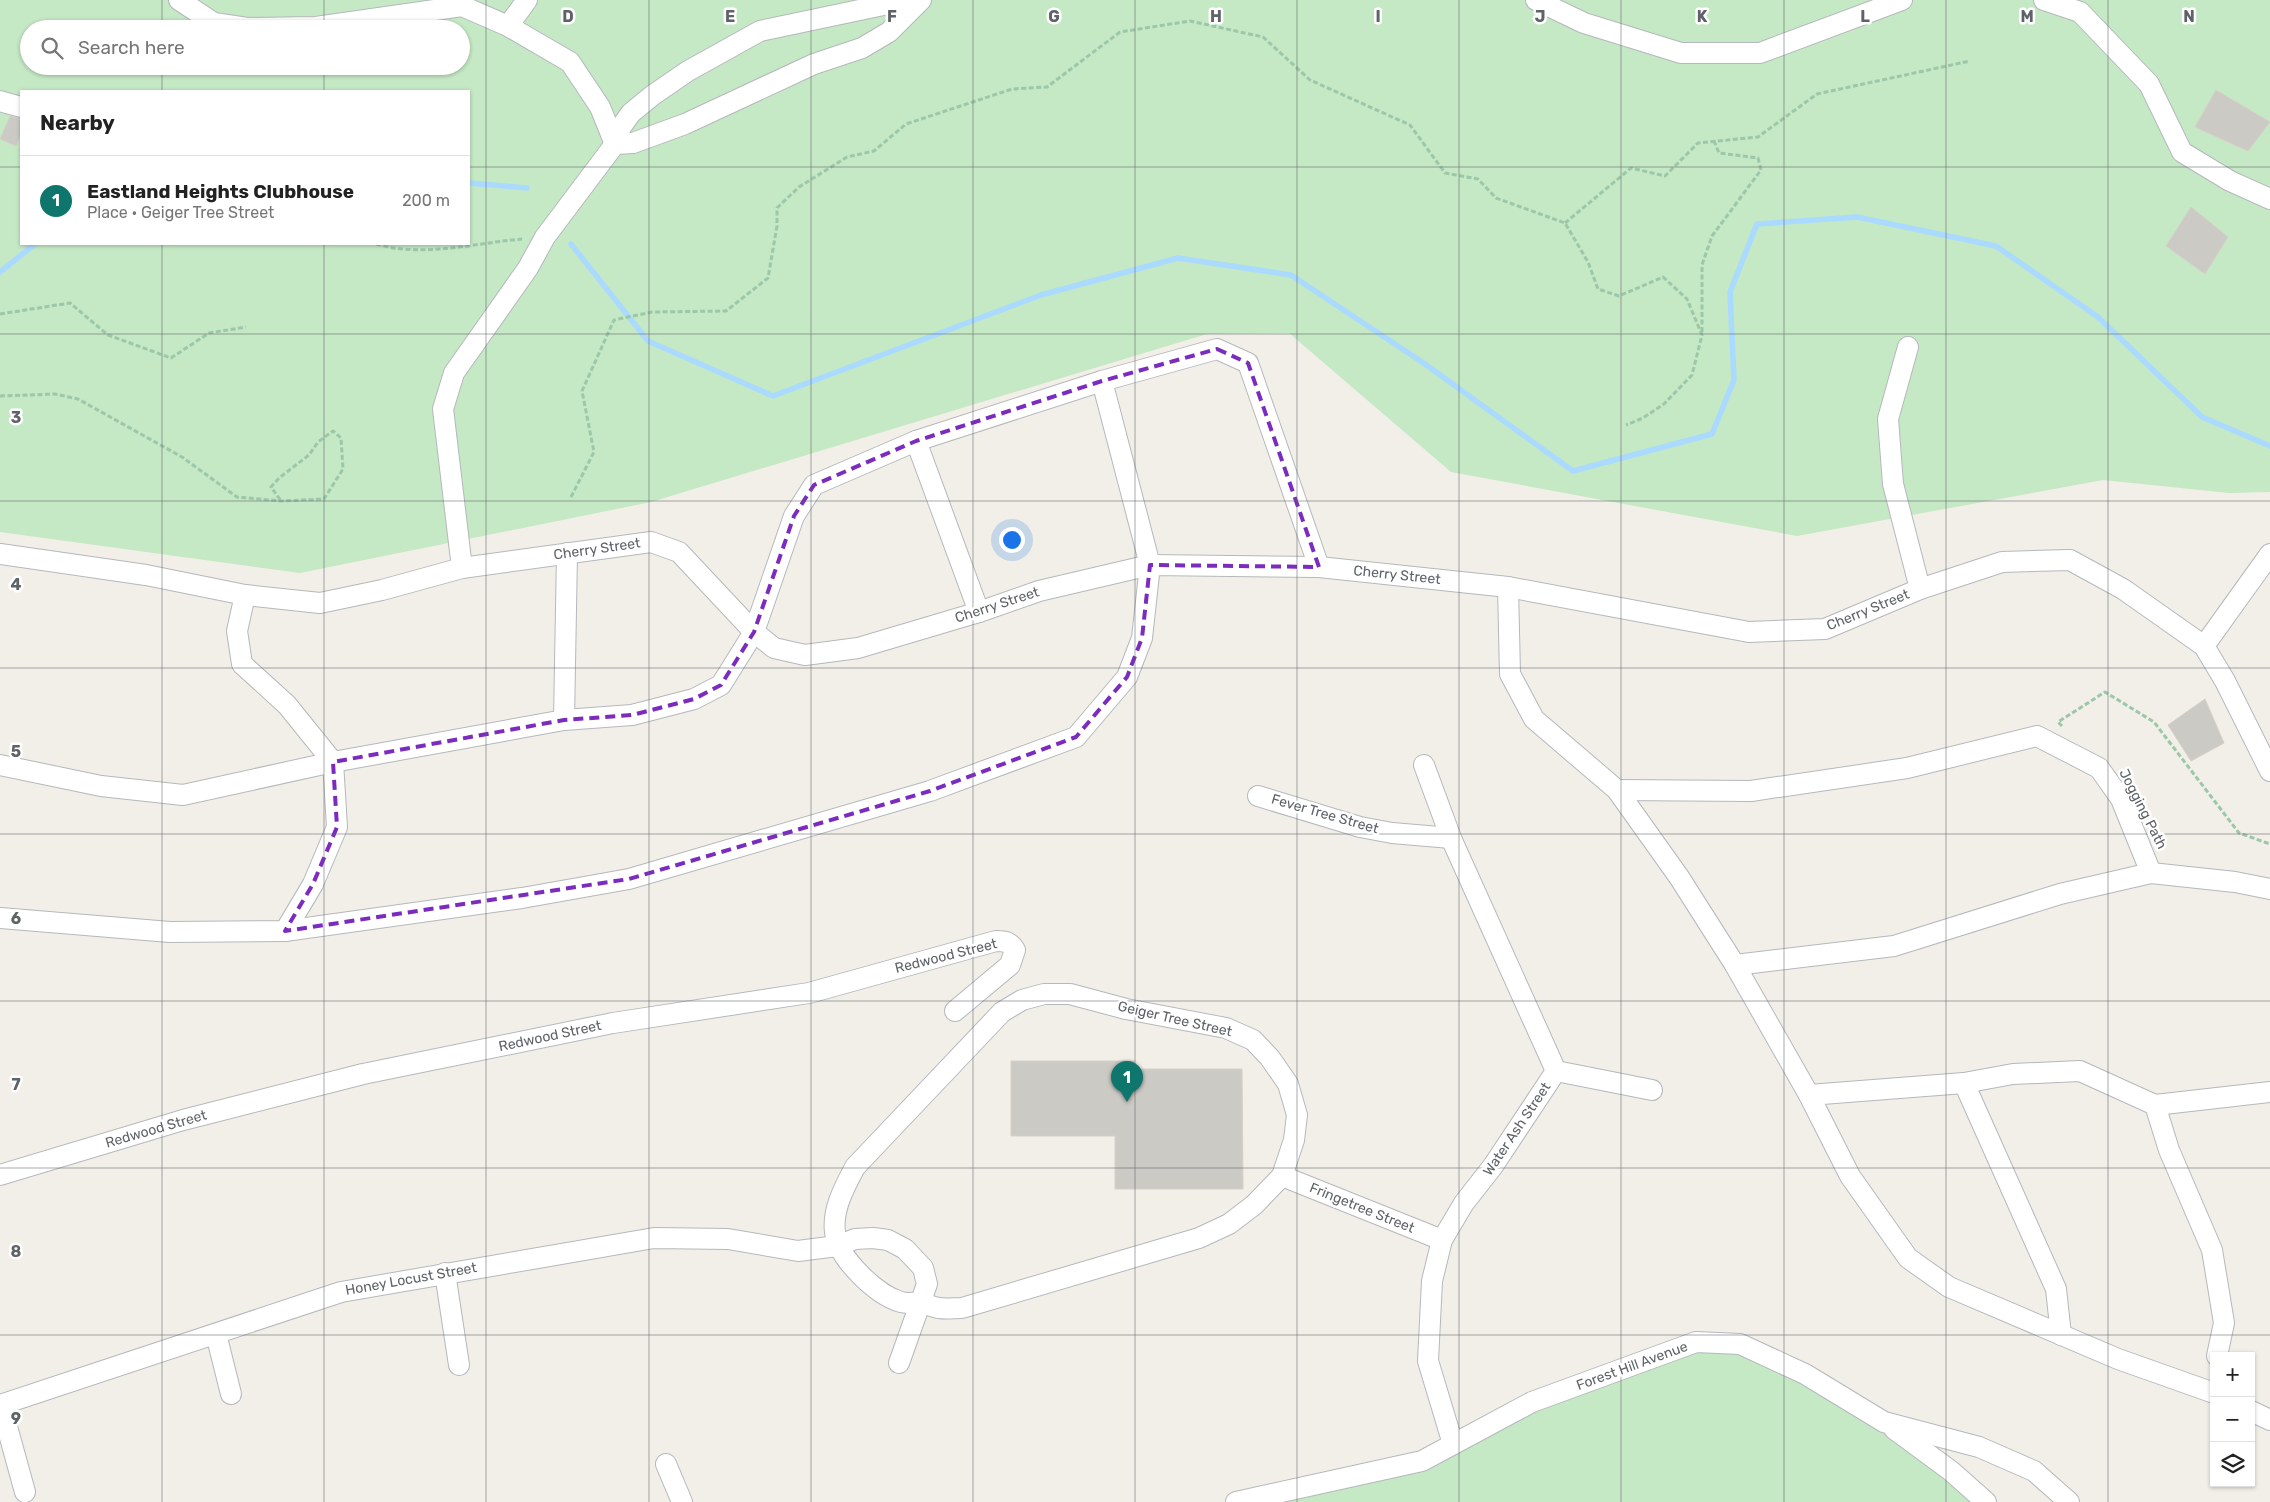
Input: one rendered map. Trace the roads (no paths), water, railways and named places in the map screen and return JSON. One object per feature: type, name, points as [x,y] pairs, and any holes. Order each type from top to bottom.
[{"type":"street","points":[[180,0],[210,20]]},
{"type":"street","points":[[508,26],[527,0]]},
{"type":"street","points":[[462,568],[443,409],[454,373],[528,268],[545,237],[615,144],[622,127],[631,113],[688,71],[760,31],[907,0]]},
{"type":"street","points":[[615,144],[633,143],[685,124],[814,64],[862,48],[889,32],[921,0]]},
{"type":"street","points":[[1536,0],[1584,23],[1681,53],[1760,53],[1902,0]]},
{"type":"street","points":[[2044,0],[2080,12],[2149,84],[2182,152],[2230,181],[2270,199]]},
{"type":"street","points":[[365,20],[462,6],[508,26],[570,62],[600,107],[615,144]]},
{"type":"street","points":[[0,101],[20,107]]},
{"type":"street","points":[[1908,348],[1888,419],[1893,484],[1920,588]]},
{"type":"street","points":[[0,765],[102,786],[183,795],[333,762],[564,720],[632,715],[694,699],[720,685],[754,632],[794,516],[814,485],[916,441],[1102,381],[1217,349],[1248,364],[1319,567]]},
{"type":"street","points":[[0,918],[170,932],[284,931],[512,899],[629,879],[930,791],[1076,737],[1127,677],[1142,638],[1150,565],[1102,381]]},
{"type":"street","points":[[916,441],[979,612]]},
{"type":"street","name":"Cherry Street","points":[[0,554],[146,575],[245,595],[320,603],[382,590],[462,568],[651,542],[679,552],[754,632],[774,648],[804,654],[858,648],[979,612],[1039,591],[1150,565],[1319,567],[1508,587],[1749,632],[1825,629],[1920,588],[2002,562],[2070,560],[2123,589],[2204,646],[2225,681],[2270,772]]},
{"type":"street","points":[[564,720],[567,553]]},
{"type":"street","points":[[2204,646],[2270,554]]},
{"type":"street","points":[[1508,587],[1510,674],[1534,719],[1617,790],[1679,877],[1735,964],[1809,1095],[1850,1176],[1908,1258],[1949,1287],[2061,1335],[2118,1359],[2210,1385]]},
{"type":"street","points":[[245,595],[237,631],[242,664],[287,705],[333,762],[337,827],[313,884],[284,931]]},
{"type":"street","points":[[1617,790],[1751,791],[1907,768],[2037,736],[2099,768],[2121,799],[2151,873]]},
{"type":"street","name":"Water Ash Street","points":[[1424,765],[1451,838],[1556,1071],[1493,1166],[1464,1203],[1442,1240],[1432,1281],[1428,1324],[1428,1361],[1453,1444]]},
{"type":"street","name":"Fever Tree Street","points":[[1258,796],[1360,826],[1392,832],[1451,838]]},
{"type":"street","points":[[1735,964],[1894,946],[2060,894],[2151,873],[2235,882],[2270,889]]},
{"type":"street","name":"Redwood Street","points":[[0,1176],[183,1120],[363,1074],[613,1023],[809,993],[996,941],[1011,944],[1015,950],[1010,965],[955,1011]]},
{"type":"street","name":"Geiger Tree Street","points":[[1044,994],[1070,994],[1126,1009],[1226,1028],[1253,1040],[1270,1058],[1288,1084],[1297,1115],[1294,1140],[1282,1176],[1254,1205],[1229,1224],[1199,1238],[962,1308],[939,1308],[921,1303],[901,1302],[882,1292],[861,1275],[837,1246],[834,1230],[836,1211],[856,1167],[1002,1012],[1022,1000],[1044,994]]},
{"type":"street","points":[[1556,1071],[1652,1090]]},
{"type":"street","points":[[1809,1095],[1964,1083],[2013,1074],[2080,1071],[2155,1105],[2270,1092]]},
{"type":"street","points":[[1964,1083],[2056,1289],[2061,1335]]},
{"type":"street","points":[[2155,1105],[2169,1150],[2212,1250],[2224,1323],[2218,1352]]},
{"type":"street","name":"Fringetree Street","points":[[1282,1176],[1442,1240]]},
{"type":"street","name":"Honey Locust Street","points":[[0,1405],[342,1292],[654,1238],[728,1239],[798,1252],[837,1246],[855,1240],[873,1238],[888,1240],[905,1249],[923,1268],[927,1284],[899,1363]]},
{"type":"street","points":[[445,1273],[459,1365]]},
{"type":"street","points":[[216,1334],[231,1394]]},
{"type":"street","name":"Forest Hill Avenue","points":[[1236,1502],[1422,1461],[1532,1402],[1696,1342],[1740,1344],[1805,1374],[1884,1422],[1979,1446],[2034,1471],[2070,1502]]},
{"type":"street","points":[[0,1405],[26,1492]]},
{"type":"street","points":[[2255,1413],[2270,1420]]},
{"type":"street","points":[[1884,1422],[1951,1471],[1986,1502]]},
{"type":"street","points":[[666,1464],[682,1502]]},
{"type":"waterway","points":[[470,183],[527,188]]},
{"type":"waterway","points":[[571,244],[648,341],[773,396],[1041,295],[1178,258],[1291,275],[1425,364],[1573,471],[1712,434],[1734,380],[1730,292],[1757,224],[1857,217],[1996,246],[2098,317],[2202,417],[2270,446]]},
{"type":"waterway","points":[[0,272],[34,245]]},
{"type":"place","name":"Eastland Heights Clubhouse","points":[[1127,1102]]}]
